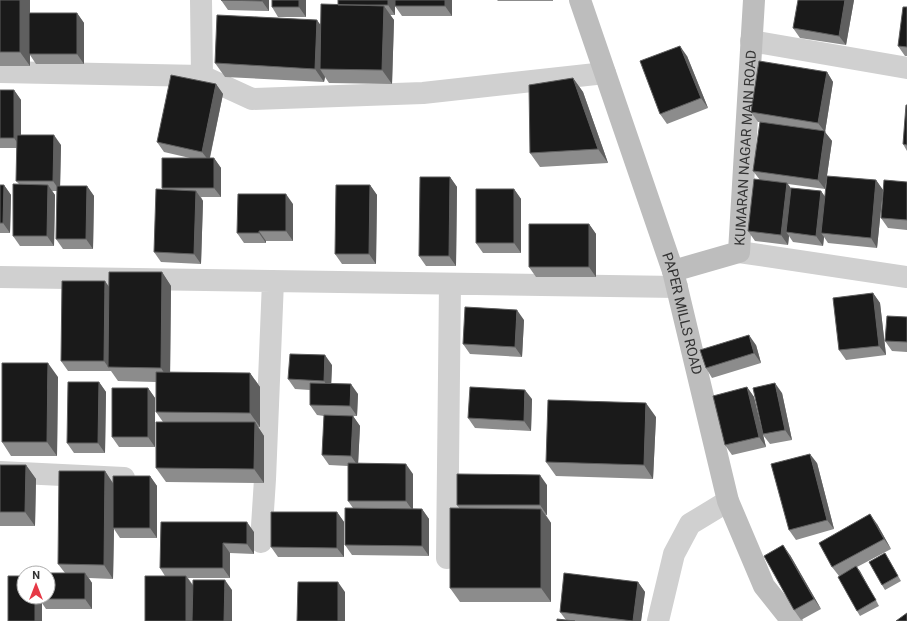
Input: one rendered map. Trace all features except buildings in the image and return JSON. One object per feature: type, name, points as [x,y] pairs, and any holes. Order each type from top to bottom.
[{"type":"main road","name":"PAPER MILLS ROAD","points":[[580,0],[675,279],[728,501],[764,586],[792,621]]},
{"type":"main road","name":"KUMARAN NAGAR MAIN ROAD","points":[[675,279],[739,252],[754,0]]},
{"type":"street","points":[[201,0],[202,76]]},
{"type":"street","points":[[751,41],[907,68]]},
{"type":"street","points":[[0,72],[202,76],[252,99],[423,93],[605,73]]},
{"type":"street","points":[[739,252],[907,277]]},
{"type":"street","points":[[0,278],[450,284],[675,279]]},
{"type":"street","points":[[261,542],[273,281]]},
{"type":"street","points":[[447,558],[450,284]]},
{"type":"street","points":[[0,472],[124,478]]},
{"type":"street","points":[[658,621],[674,554],[690,524],[728,501]]}]
